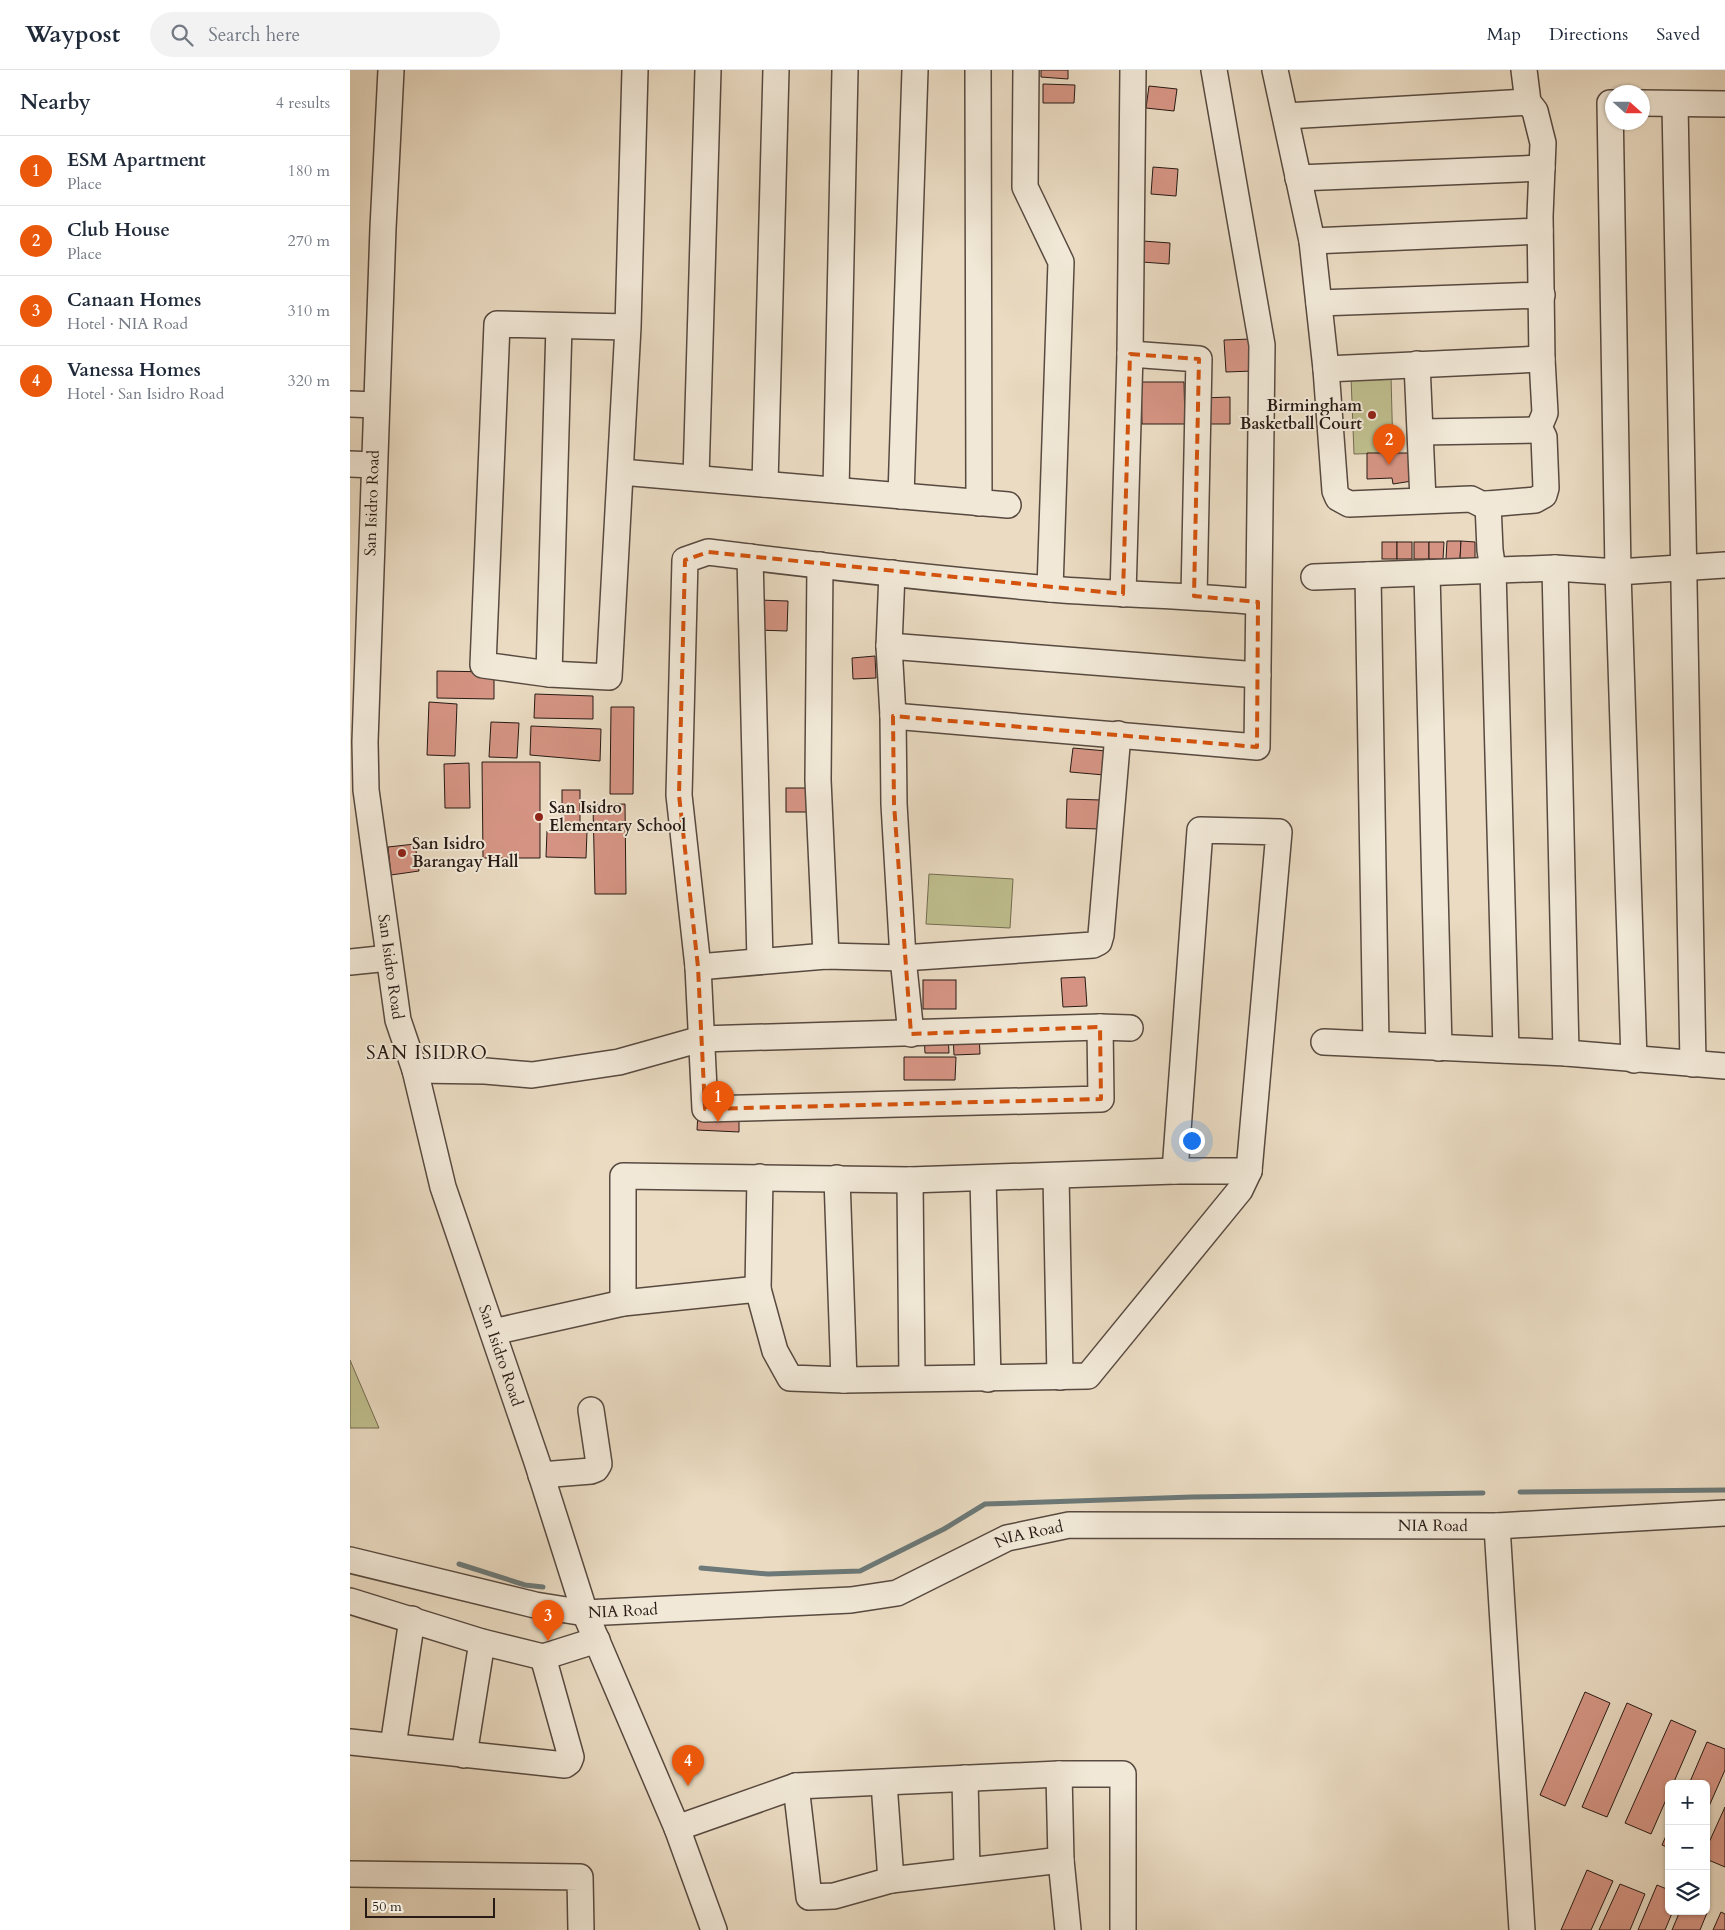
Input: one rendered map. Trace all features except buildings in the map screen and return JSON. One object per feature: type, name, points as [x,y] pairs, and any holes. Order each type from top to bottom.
[{"type":"street","name":"San Isidro Road","points":[[391,70],[376,405],[362,464],[360,554],[366,790],[398,1020],[415,1070],[443,1187],[541,1475],[585,1613],[677,1828],[714,1930]]},
{"type":"street","points":[[628,327],[496,324],[483,665],[549,674],[609,677],[628,327],[636,70]]},
{"type":"street","points":[[696,478],[708,70]]},
{"type":"street","points":[[765,484],[776,70]]},
{"type":"street","points":[[836,490],[845,70]]},
{"type":"street","points":[[901,496],[914,70]]},
{"type":"street","points":[[978,70],[979,503]]},
{"type":"street","points":[[1026,70],[1025,188],[1061,262],[1050,589]]},
{"type":"street","points":[[1123,594],[1130,354],[1133,70]]},
{"type":"street","points":[[893,716],[1257,747],[1262,345],[1214,70]]},
{"type":"street","points":[[1275,70],[1312,241],[1326,369],[1335,491],[1338,498],[1349,504],[1471,499],[1481,504],[1488,504],[1535,500],[1544,495],[1546,481],[1544,437],[1542,432],[1538,430],[1421,432]]},
{"type":"street","points":[[1524,70],[1528,102],[1535,111],[1543,142],[1540,231],[1542,359],[1545,413],[1538,430]]},
{"type":"street","points":[[1286,116],[1528,102]]},
{"type":"street","points":[[1650,104],[1725,104]]},
{"type":"street","points":[[1674,104],[1692,1064]]},
{"type":"street","points":[[1610,130],[1618,572],[1634,1060]]},
{"type":"street","points":[[1298,178],[1542,168]]},
{"type":"street","points":[[1312,241],[1540,231]]},
{"type":"street","points":[[1319,303],[1542,294]]},
{"type":"street","points":[[549,674],[560,326]]},
{"type":"street","points":[[1130,354],[1199,359],[1194,596]]},
{"type":"street","points":[[1326,369],[1542,359]]},
{"type":"street","points":[[1417,364],[1423,500]]},
{"type":"street","points":[[350,404],[376,405]]},
{"type":"street","points":[[621,472],[1008,505]]},
{"type":"street","points":[[1488,504],[1493,570],[1506,1050]]},
{"type":"street","points":[[1100,1027],[1101,1099],[705,1110],[698,967],[679,795],[685,560],[708,552],[1050,589],[1194,596],[1258,602]]},
{"type":"street","points":[[750,557],[760,961]]},
{"type":"street","points":[[820,565],[818,780],[826,956]]},
{"type":"street","points":[[1314,577],[1555,568],[1618,572],[1725,565]]},
{"type":"street","points":[[1555,568],[1566,1053]]},
{"type":"street","points":[[892,573],[889,646],[893,716],[894,804],[903,958],[911,1034]]},
{"type":"street","points":[[1427,573],[1439,1048]]},
{"type":"street","points":[[1368,575],[1376,1044]]},
{"type":"street","points":[[889,646],[1258,675]]},
{"type":"street","points":[[698,967],[826,956],[903,958],[1093,945],[1099,942],[1118,734]]},
{"type":"street","points":[[760,1178],[758,1289],[775,1351],[790,1378],[844,1380],[1088,1376],[1240,1190],[1249,1171],[1279,832],[1200,830],[1175,1171]]},
{"type":"street","points":[[350,962],[389,958]]},
{"type":"street","points":[[415,1070],[485,1071],[532,1075],[619,1062],[701,1039],[1100,1027],[1130,1028]]},
{"type":"street","points":[[1324,1042],[1566,1053],[1725,1066]]},
{"type":"street","points":[[623,1304],[623,1176],[910,1180],[1175,1171],[1249,1171]]},
{"type":"street","points":[[1056,1176],[1060,1377]]},
{"type":"street","points":[[837,1178],[844,1380]]},
{"type":"street","points":[[983,1178],[988,1379]]},
{"type":"street","points":[[910,1180],[912,1378]]},
{"type":"street","points":[[493,1332],[623,1304],[758,1289]]},
{"type":"street","points":[[541,1475],[591,1472],[596,1469],[599,1464],[591,1410]]},
{"type":"street","name":"NIA Road","points":[[350,1560],[534,1605],[585,1613],[851,1600],[898,1593],[1007,1538],[1069,1525],[1497,1526],[1725,1513]]},
{"type":"street","points":[[1497,1526],[1522,1930]]},
{"type":"street","points":[[350,1601],[482,1642],[544,1657],[597,1640]]},
{"type":"street","points":[[394,1746],[412,1619]]},
{"type":"street","points":[[464,1755],[482,1642]]},
{"type":"street","points":[[350,1742],[565,1765],[571,1757],[544,1657]]},
{"type":"street","points":[[677,1828],[796,1786],[1059,1774],[1123,1774],[1123,1930]]},
{"type":"street","points":[[1059,1774],[1061,1860],[1068,1930]]},
{"type":"street","points":[[965,1778],[967,1870]]},
{"type":"street","points":[[884,1783],[891,1880]]},
{"type":"street","points":[[796,1786],[809,1897],[834,1896],[891,1880],[1061,1860]]},
{"type":"street","points":[[350,1874],[580,1877],[581,1930]]},
{"type":"highlighted area","points":[[1130,354],[1199,359],[1194,596],[1258,602],[1257,747],[893,716],[894,804],[911,1034],[1100,1027],[1101,1099],[705,1109],[698,967],[679,795],[685,560],[708,552],[1123,594]]},
{"type":"shaded area","name":"Birmingham Basketball Court","points":[[1391,376],[1393,453],[1354,454],[1351,377]]},
{"type":"shaded area","points":[[929,874],[1013,879],[1010,928],[926,924]]},
{"type":"shaded area","points":[[350,1360],[379,1428],[350,1428]]},
{"type":"waterway","points":[[1520,1492],[1725,1490]]},
{"type":"waterway","points":[[701,1568],[768,1574],[860,1571],[944,1529],[985,1504],[1192,1497],[1483,1493]]},
{"type":"waterway","points":[[459,1564],[525,1585],[543,1587]]},
{"type":"place","name":"Birmingham Basketball Court","points":[[1372,415]]},
{"type":"place","name":"Club House","points":[[1389,465]]},
{"type":"place","name":"San Isidro Elementary School","points":[[539,817]]},
{"type":"place","name":"San Isidro Barangay Hall","points":[[402,853]]},
{"type":"place","name":"ESM Apartment","points":[[718,1122]]},
{"type":"place","name":"Canaan Homes","points":[[548,1641]]},
{"type":"place","name":"Vanessa Homes","points":[[688,1786]]},
{"type":"district","name":"SAN ISIDRO","points":[[427,1053]]}]
